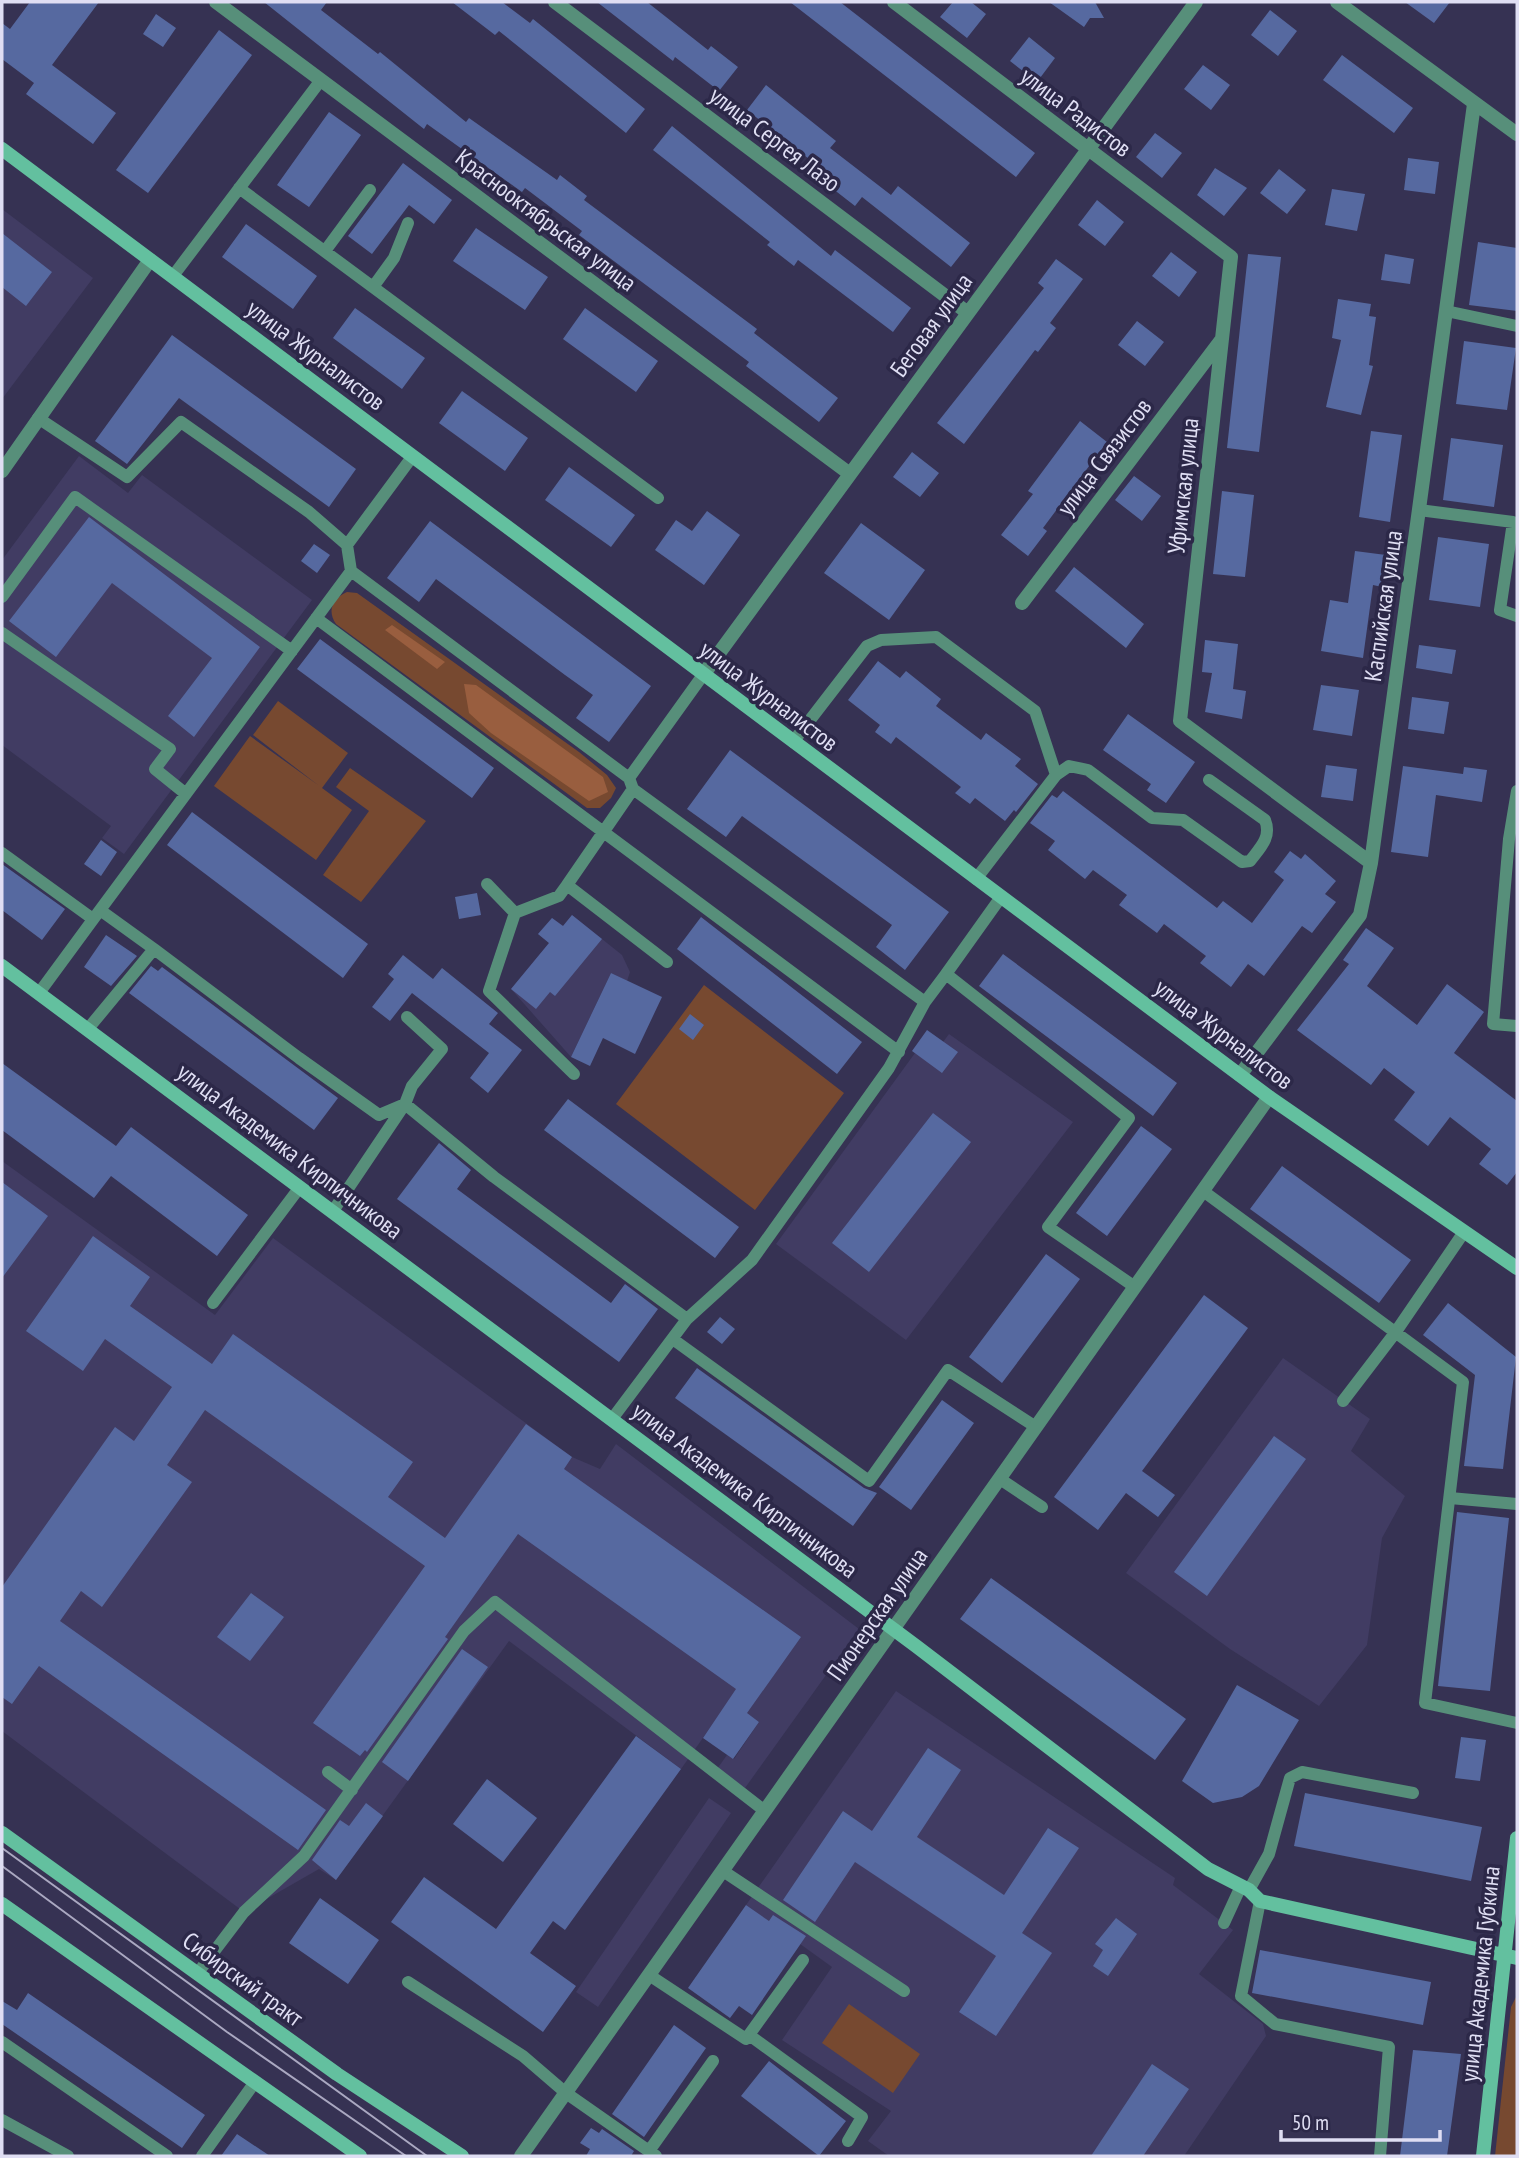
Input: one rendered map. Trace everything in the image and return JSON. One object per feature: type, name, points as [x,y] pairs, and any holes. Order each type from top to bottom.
[{"type":"street","name":"Краснооктябрьская улица","points":[[216,2],[850,474]]},
{"type":"street","name":"улица Сергея Лазо","points":[[555,2],[968,313]]},
{"type":"street","name":"улица Радистов","points":[[894,2],[1231,257]]},
{"type":"street","name":"Беговая улица","points":[[703,675],[1196,2]]},
{"type":"street","points":[[1337,2],[1517,134]]},
{"type":"street","name":"Каспийская улица","points":[[1240,1075],[1360,915],[1371,863],[1474,104]]},
{"type":"street","name":"улица Журналистов","points":[[2,149],[1269,1097],[1517,1268]]},
{"type":"street","name":"Уфимская улица","points":[[1231,257],[1180,721],[1371,863]]},
{"type":"street","points":[[2,471],[150,260]]},
{"type":"street","name":"улица Связистов","points":[[1022,603],[1222,338]]},
{"type":"street","name":"улица Академика Кирпичникова","points":[[2,965],[894,1629],[1208,1869],[1245,1888],[1260,1901]]},
{"type":"street","name":"Пионерская улица","points":[[521,2156],[1269,1097]]},
{"type":"street","name":"Сибирский тракт","points":[[2,1833],[337,2074],[462,2156]]},
{"type":"street","name":"улица Академика Губкина","points":[[1483,2156],[1510,1957],[1517,1838]]},
{"type":"street","points":[[1260,1901],[1510,1957]]},
{"type":"street","points":[[2,1904],[360,2156]]},
{"type":"lane","points":[[173,276],[321,80]]},
{"type":"lane","points":[[239,188],[658,498]]},
{"type":"lane","points":[[325,251],[370,190]]},
{"type":"lane","points":[[373,287],[394,258],[408,223]]},
{"type":"lane","points":[[1446,311],[1517,326]]},
{"type":"lane","points":[[38,418],[127,477],[181,422],[309,512],[347,545],[351,571],[925,1002]]},
{"type":"lane","points":[[347,545],[412,457]]},
{"type":"lane","points":[[2,597],[75,497],[292,651]]},
{"type":"lane","points":[[1419,510],[1513,522],[1500,610],[1517,615]]},
{"type":"lane","points":[[39,993],[351,571]]},
{"type":"lane","points":[[316,618],[899,1052]]},
{"type":"lane","points":[[2,633],[170,749],[155,769],[186,794]]},
{"type":"lane","points":[[793,742],[867,646],[881,640],[936,637],[1035,711],[1056,775]]},
{"type":"lane","points":[[515,913],[559,896],[604,831],[631,783],[703,675]]},
{"type":"lane","points":[[976,879],[1056,775],[1069,766],[1088,770],[1152,818],[1183,820],[1242,862],[1250,861],[1266,839],[1269,829],[1265,820],[1209,779]]},
{"type":"lane","points":[[1517,791],[1509,839],[1493,1024],[1517,1026]]},
{"type":"lane","points":[[2,853],[154,949],[379,1115],[405,1104]]},
{"type":"lane","points":[[486,884],[515,913]]},
{"type":"lane","points":[[566,885],[667,962]]},
{"type":"lane","points":[[612,1419],[674,1340],[687,1319],[752,1260],[894,1072],[899,1052],[925,1002],[1001,897]]},
{"type":"lane","points":[[515,913],[489,991],[574,1074]]},
{"type":"lane","points":[[87,1030],[154,949]]},
{"type":"lane","points":[[946,974],[1129,1118],[1048,1227],[1135,1287]]},
{"type":"lane","points":[[333,1212],[405,1104],[412,1086],[442,1049],[407,1017]]},
{"type":"lane","points":[[405,1104],[494,1177],[687,1319]]},
{"type":"lane","points":[[213,1303],[300,1187]]},
{"type":"lane","points":[[1203,1191],[1463,1382],[1425,1703],[1517,1723]]},
{"type":"lane","points":[[1343,1401],[1395,1333],[1464,1232]]},
{"type":"lane","points":[[674,1340],[869,1481],[948,1370],[1036,1427]]},
{"type":"lane","points":[[1000,1479],[1042,1507]]},
{"type":"lane","points":[[1450,1498],[1517,1504]]},
{"type":"lane","points":[[197,1974],[244,1912],[304,1856],[464,1631],[495,1602],[765,1811]]},
{"type":"lane","points":[[328,1772],[352,1790]]},
{"type":"lane","points":[[1224,1923],[1269,1854],[1290,1778],[1302,1772],[1413,1793]]},
{"type":"lane","points":[[723,1871],[904,1991]]},
{"type":"lane","points":[[1260,1901],[1241,1996],[1275,2024],[1390,2047],[1380,2156]]},
{"type":"lane","points":[[649,1975],[746,2039],[803,1960]]},
{"type":"lane","points":[[408,1982],[523,2056],[566,2093],[653,2154],[713,2061]]},
{"type":"lane","points":[[749,2035],[862,2117],[848,2141]]},
{"type":"lane","points":[[2,2042],[167,2156]]},
{"type":"lane","points":[[202,2156],[255,2082]]},
{"type":"lane","points":[[2,2120],[68,2156]]},
{"type":"shaded area","points":[[2,209],[93,278],[2,399]]},
{"type":"shaded area","points":[[79,456],[128,493],[142,475],[312,600],[124,854],[102,838],[111,826],[2,745],[2,560]]},
{"type":"shaded area","points":[[347,592],[357,593],[579,752],[607,775],[616,788],[611,798],[600,808],[587,808],[336,624],[332,606]]},
{"type":"shaded area","points":[[392,625],[445,662],[437,669],[385,630]]},
{"type":"shaded area","points":[[464,684],[476,685],[603,777],[608,792],[589,801],[491,733],[469,713]]},
{"type":"shaded area","points":[[278,701],[348,753],[322,788],[352,810],[316,860],[214,786],[250,736],[318,785],[253,735]]},
{"type":"shaded area","points":[[350,768],[426,821],[361,902],[323,875],[369,811],[336,787]]},
{"type":"shaded area","points":[[572,915],[622,955],[630,972],[627,981],[611,973],[571,1057],[511,989],[549,943],[538,934],[552,918],[563,926]]},
{"type":"shaded area","points":[[704,985],[844,1093],[755,1210],[616,1104]]},
{"type":"shaded area","points":[[949,1034],[1073,1122],[906,1340],[776,1244],[915,1053],[928,1062]]},
{"type":"shaded area","points":[[2,1161],[215,1315],[273,1238],[572,1457],[600,1469],[616,1444],[859,1629],[745,1788],[717,1769],[727,1755],[734,1759],[759,1722],[729,1701],[681,1769],[509,1641],[336,1880],[319,1869],[244,1912],[2,1731]]},
{"type":"shaded area","points":[[1283,1358],[1370,1419],[1351,1451],[1405,1496],[1382,1538],[1367,1645],[1319,1706],[1230,1649],[1126,1573]]},
{"type":"shaded area","points":[[896,1691],[1175,1878],[1173,1885],[1233,1930],[1199,1974],[1263,2024],[1266,2036],[1184,2156],[889,2156],[868,2141],[891,2111],[782,2040],[832,1967],[746,1905]]},
{"type":"shaded area","points":[[709,1798],[731,1813],[598,2007],[576,1992]]},
{"type":"shaded area","points":[[1517,1995],[1517,2156],[1495,2156],[1511,2007]]},
{"type":"shaded area","points":[[849,2004],[920,2054],[893,2093],[822,2043]]},
{"type":"building","points":[[30,2],[99,2],[52,65],[116,113],[93,144],[26,94],[34,83],[2,59],[2,23],[10,29]]},
{"type":"building","points":[[264,2],[327,2],[321,10],[378,54],[380,52],[466,122],[469,118],[557,180],[560,175],[587,196],[584,200],[757,329],[754,333],[838,398],[819,422],[746,366],[749,362],[579,235],[582,231],[525,188],[522,192],[427,124],[424,129]]},
{"type":"building","points":[[452,2],[502,2],[530,23],[533,19],[645,109],[626,133],[499,31],[495,35]]},
{"type":"building","points":[[597,2],[647,2],[708,50],[711,46],[738,67],[719,91],[675,57],[673,61]]},
{"type":"building","points":[[790,2],[840,2],[1035,153],[1016,177]]},
{"type":"building","points":[[953,2],[971,2],[986,14],[967,38],[940,17]]},
{"type":"building","points":[[1049,2],[1095,2],[1104,18],[1090,18],[1084,27]]},
{"type":"building","points":[[1405,2],[1450,2],[1434,23]]},
{"type":"building","points":[[1270,10],[1297,31],[1278,56],[1251,35]]},
{"type":"building","points":[[156,14],[176,28],[163,47],[143,34]]},
{"type":"building","points":[[219,30],[252,55],[148,193],[116,170]]},
{"type":"building","points":[[1029,37],[1055,58],[1037,82],[1010,61]]},
{"type":"building","points":[[1342,55],[1413,108],[1394,133],[1323,80]]},
{"type":"building","points":[[1203,65],[1230,85],[1211,110],[1184,89]]},
{"type":"building","points":[[766,85],[836,141],[830,148],[891,195],[898,186],[970,243],[951,267],[862,197],[855,206],[828,185],[833,178],[747,110]]},
{"type":"building","points":[[329,112],[361,135],[309,207],[277,185]]},
{"type":"building","points":[[672,126],[831,256],[835,250],[911,308],[893,332],[798,260],[794,266],[767,245],[770,242],[653,150]]},
{"type":"building","points":[[1155,133],[1182,153],[1162,178],[1136,157]]},
{"type":"building","points":[[1408,158],[1439,162],[1435,194],[1404,190]]},
{"type":"building","points":[[403,163],[452,200],[434,224],[409,205],[372,254],[348,236]]},
{"type":"building","points":[[1215,168],[1247,188],[1224,216],[1197,195]]},
{"type":"building","points":[[1279,169],[1306,190],[1287,214],[1260,193]]},
{"type":"building","points":[[1332,189],[1365,194],[1357,231],[1325,225]]},
{"type":"building","points":[[1097,200],[1124,222],[1105,246],[1078,225]]},
{"type":"building","points":[[246,224],[317,276],[293,309],[222,257]]},
{"type":"building","points":[[476,228],[548,277],[525,310],[453,261]]},
{"type":"building","points":[[2,233],[52,272],[26,306],[2,287]]},
{"type":"building","points":[[1478,242],[1517,248],[1517,311],[1469,305]]},
{"type":"building","points":[[1171,252],[1197,272],[1179,297],[1152,276]]},
{"type":"building","points":[[1248,254],[1281,257],[1259,452],[1227,448]]},
{"type":"building","points":[[1385,254],[1414,259],[1410,284],[1381,280]]},
{"type":"building","points":[[1056,259],[1083,279],[1050,323],[1056,328],[1038,352],[1035,350],[964,444],[937,423],[1044,288],[1038,283]]},
{"type":"building","points":[[1338,299],[1371,304],[1369,316],[1376,317],[1369,365],[1373,366],[1361,415],[1326,407],[1341,340],[1332,338]]},
{"type":"building","points":[[355,308],[425,358],[402,389],[333,338]]},
{"type":"building","points":[[585,308],[658,361],[636,392],[563,339]]},
{"type":"building","points":[[1137,321],[1164,342],[1145,366],[1118,345]]},
{"type":"building","points":[[172,335],[356,469],[329,507],[179,398],[127,464],[95,441]]},
{"type":"building","points":[[1464,341],[1516,348],[1507,410],[1456,404]]},
{"type":"building","points":[[462,391],[528,438],[505,471],[439,423]]},
{"type":"building","points":[[1080,421],[1107,442],[1043,528],[1047,531],[1028,556],[1001,535],[1033,494],[1028,491]]},
{"type":"building","points":[[1371,431],[1402,435],[1390,522],[1359,517]]},
{"type":"building","points":[[1451,438],[1503,445],[1494,507],[1443,500]]},
{"type":"building","points":[[912,452],[939,473],[920,497],[893,477]]},
{"type":"building","points":[[569,467],[635,515],[611,547],[545,500]]},
{"type":"building","points":[[1134,476],[1161,496],[1142,521],[1115,500]]},
{"type":"building","points":[[1222,491],[1254,495],[1245,577],[1213,574]]},
{"type":"building","points":[[707,511],[740,535],[704,585],[655,550],[676,520],[692,531]]},
{"type":"building","points":[[89,517],[260,647],[194,737],[168,716],[212,658],[112,583],[56,657],[9,621]]},
{"type":"building","points":[[430,521],[651,686],[609,742],[576,718],[593,695],[436,579],[419,602],[387,578]]},
{"type":"building","points":[[861,523],[925,570],[889,620],[824,573]]},
{"type":"building","points":[[1438,537],[1489,544],[1480,607],[1429,600]]},
{"type":"building","points":[[314,544],[330,555],[317,573],[301,561]]},
{"type":"building","points":[[1355,551],[1386,555],[1382,587],[1373,585],[1363,658],[1321,651],[1330,600],[1348,603]]},
{"type":"building","points":[[1074,567],[1144,624],[1126,648],[1055,591]]},
{"type":"building","points":[[320,639],[494,768],[472,798],[297,669]]},
{"type":"building","points":[[1205,640],[1238,644],[1233,689],[1246,691],[1242,719],[1205,712],[1212,673],[1202,672]]},
{"type":"building","points":[[1419,645],[1456,650],[1452,674],[1416,668]]},
{"type":"building","points":[[878,661],[900,678],[906,671],[941,699],[936,706],[981,740],[986,733],[1021,759],[1015,766],[1038,784],[1016,812],[1014,810],[1005,821],[975,798],[970,804],[955,793],[961,787],[896,737],[891,744],[875,732],[880,725],[848,700]]},
{"type":"building","points":[[1321,685],[1359,690],[1352,736],[1313,730]]},
{"type":"building","points":[[1412,697],[1449,702],[1444,734],[1408,729]]},
{"type":"building","points":[[1128,714],[1195,762],[1166,803],[1147,790],[1151,784],[1103,750]]},
{"type":"building","points":[[730,750],[949,912],[905,970],[876,947],[892,925],[742,816],[726,837],[687,809]]},
{"type":"building","points":[[1326,765],[1357,769],[1353,801],[1321,797]]},
{"type":"building","points":[[1403,766],[1463,774],[1464,767],[1487,770],[1482,802],[1436,795],[1428,857],[1391,852]]},
{"type":"building","points":[[1063,791],[1217,908],[1223,901],[1252,923],[1284,880],[1274,872],[1290,851],[1301,859],[1305,854],[1336,881],[1325,894],[1336,902],[1312,933],[1302,926],[1264,976],[1248,964],[1231,987],[1200,963],[1206,956],[1164,924],[1157,933],[1119,905],[1127,895],[1093,870],[1085,879],[1048,850],[1055,841],[1030,823],[1052,795],[1057,798]]},
{"type":"building","points":[[192,812],[368,944],[343,978],[167,845]]},
{"type":"building","points":[[101,840],[117,852],[101,876],[84,864]]},
{"type":"building","points":[[2,864],[65,909],[42,940],[2,910]]},
{"type":"building","points":[[477,893],[481,915],[459,919],[455,897]]},
{"type":"building","points":[[572,915],[602,939],[555,996],[550,992],[536,1009],[511,989],[549,943],[538,934],[552,918],[563,926]]},
{"type":"building","points":[[701,917],[862,1042],[837,1074],[677,949]]},
{"type":"building","points":[[1366,928],[1394,948],[1367,986],[1417,1025],[1447,984],[1484,1012],[1454,1053],[1517,1101],[1517,1172],[1507,1185],[1479,1164],[1491,1149],[1450,1117],[1428,1146],[1394,1120],[1415,1092],[1384,1068],[1371,1085],[1297,1030],[1349,964],[1343,960]]},
{"type":"building","points":[[106,935],[137,956],[111,986],[84,967]]},
{"type":"building","points":[[1003,954],[1177,1083],[1153,1116],[979,986]]},
{"type":"building","points":[[403,955],[433,979],[442,968],[498,1013],[489,1024],[522,1050],[488,1093],[470,1078],[489,1053],[412,993],[390,1021],[372,1007],[394,979],[388,974]]},
{"type":"building","points":[[151,966],[158,971],[162,967],[338,1098],[314,1130],[129,993]]},
{"type":"building","points":[[611,973],[662,997],[635,1054],[603,1038],[590,1066],[571,1057]]},
{"type":"building","points":[[690,1014],[704,1025],[693,1040],[679,1029]]},
{"type":"building","points":[[927,1030],[958,1052],[942,1073],[912,1051]]},
{"type":"building","points":[[2,1063],[116,1146],[131,1127],[248,1215],[217,1256],[111,1176],[94,1198],[2,1130]]},
{"type":"building","points":[[568,1099],[739,1227],[715,1258],[544,1130]]},
{"type":"building","points":[[933,1113],[971,1142],[869,1272],[832,1243]]},
{"type":"building","points":[[1141,1126],[1172,1149],[1107,1236],[1076,1213]]},
{"type":"building","points":[[439,1143],[471,1170],[457,1189],[611,1303],[625,1284],[658,1309],[619,1362],[397,1199]]},
{"type":"building","points":[[1282,1166],[1411,1260],[1379,1303],[1250,1209]]},
{"type":"building","points":[[2,1182],[48,1216],[2,1278]]},
{"type":"building","points":[[93,1236],[150,1277],[130,1306],[212,1364],[233,1334],[413,1462],[388,1497],[445,1538],[526,1424],[572,1457],[564,1469],[801,1637],[747,1713],[759,1722],[733,1759],[703,1738],[736,1689],[518,1534],[445,1637],[448,1639],[367,1752],[365,1750],[360,1756],[313,1723],[425,1566],[205,1410],[167,1465],[192,1482],[102,1607],[81,1591],[60,1621],[326,1810],[298,1850],[39,1666],[12,1704],[2,1697],[2,1587],[115,1427],[134,1441],[172,1387],[105,1339],[83,1371],[26,1331]]},
{"type":"building","points":[[1046,1254],[1080,1279],[1002,1383],[969,1357]]},
{"type":"building","points":[[1204,1295],[1248,1328],[1142,1471],[1175,1495],[1158,1517],[1126,1493],[1098,1530],[1054,1497]]},
{"type":"building","points":[[1448,1303],[1516,1357],[1503,1469],[1464,1466],[1475,1375],[1423,1335]]},
{"type":"building","points":[[720,1317],[735,1329],[722,1344],[707,1332]]},
{"type":"building","points":[[697,1368],[864,1488],[877,1493],[853,1526],[675,1398]]},
{"type":"building","points":[[942,1400],[974,1423],[911,1510],[879,1487]]},
{"type":"building","points":[[1274,1436],[1306,1459],[1207,1596],[1174,1572]]},
{"type":"building","points":[[1457,1512],[1509,1518],[1490,1691],[1438,1686]]},
{"type":"building","points":[[991,1578],[1186,1719],[1155,1760],[960,1619]]},
{"type":"building","points":[[251,1593],[284,1617],[250,1661],[217,1637]]},
{"type":"building","points":[[462,1649],[488,1667],[408,1781],[382,1762]]},
{"type":"building","points":[[1237,1685],[1299,1720],[1259,1786],[1242,1797],[1213,1803],[1182,1781]]},
{"type":"building","points":[[636,1736],[681,1769],[565,1930],[553,1921],[530,1953],[576,1986],[543,2032],[391,1922],[424,1877],[496,1929]]},
{"type":"building","points":[[1461,1737],[1486,1740],[1480,1781],[1455,1778]]},
{"type":"building","points":[[928,1748],[961,1770],[917,1837],[1004,1895],[1048,1828],[1079,1848],[1022,1933],[1052,1953],[996,2036],[959,2012],[996,1956],[855,1862],[815,1922],[783,1900],[843,1811],[872,1831]]},
{"type":"building","points":[[487,1779],[537,1818],[503,1862],[453,1824]]},
{"type":"building","points":[[1305,1793],[1482,1827],[1471,1881],[1294,1846]]},
{"type":"building","points":[[366,1803],[383,1816],[336,1880],[312,1860],[340,1820],[349,1826]]},
{"type":"building","points":[[320,1898],[379,1940],[348,1984],[289,1943]]},
{"type":"building","points":[[746,1905],[769,1921],[773,1915],[806,1936],[752,2015],[739,2006],[730,2018],[688,1988]]},
{"type":"building","points":[[1116,1918],[1137,1934],[1108,1976],[1093,1966],[1103,1950],[1095,1944]]},
{"type":"building","points":[[1260,1950],[1431,1982],[1423,2025],[1252,1993]]},
{"type":"building","points":[[28,1993],[205,2115],[182,2148],[2,2024],[2,2001],[17,2010]]},
{"type":"building","points":[[674,2025],[706,2048],[644,2137],[612,2114]]},
{"type":"building","points":[[1413,2050],[1461,2054],[1447,2156],[1400,2156]]},
{"type":"building","points":[[769,2061],[846,2121],[819,2156],[741,2096]]},
{"type":"building","points":[[1152,2064],[1189,2089],[1143,2156],[1091,2156]]},
{"type":"building","points":[[591,2128],[599,2133],[602,2129],[634,2151],[631,2156],[586,2156],[590,2149],[580,2143]]},
{"type":"building","points":[[237,2134],[270,2156],[221,2156]]},
{"type":"tram line","points":[[2,1848],[427,2156]]},
{"type":"tram line","points":[[2,1866],[227,2032],[406,2156]]}]
